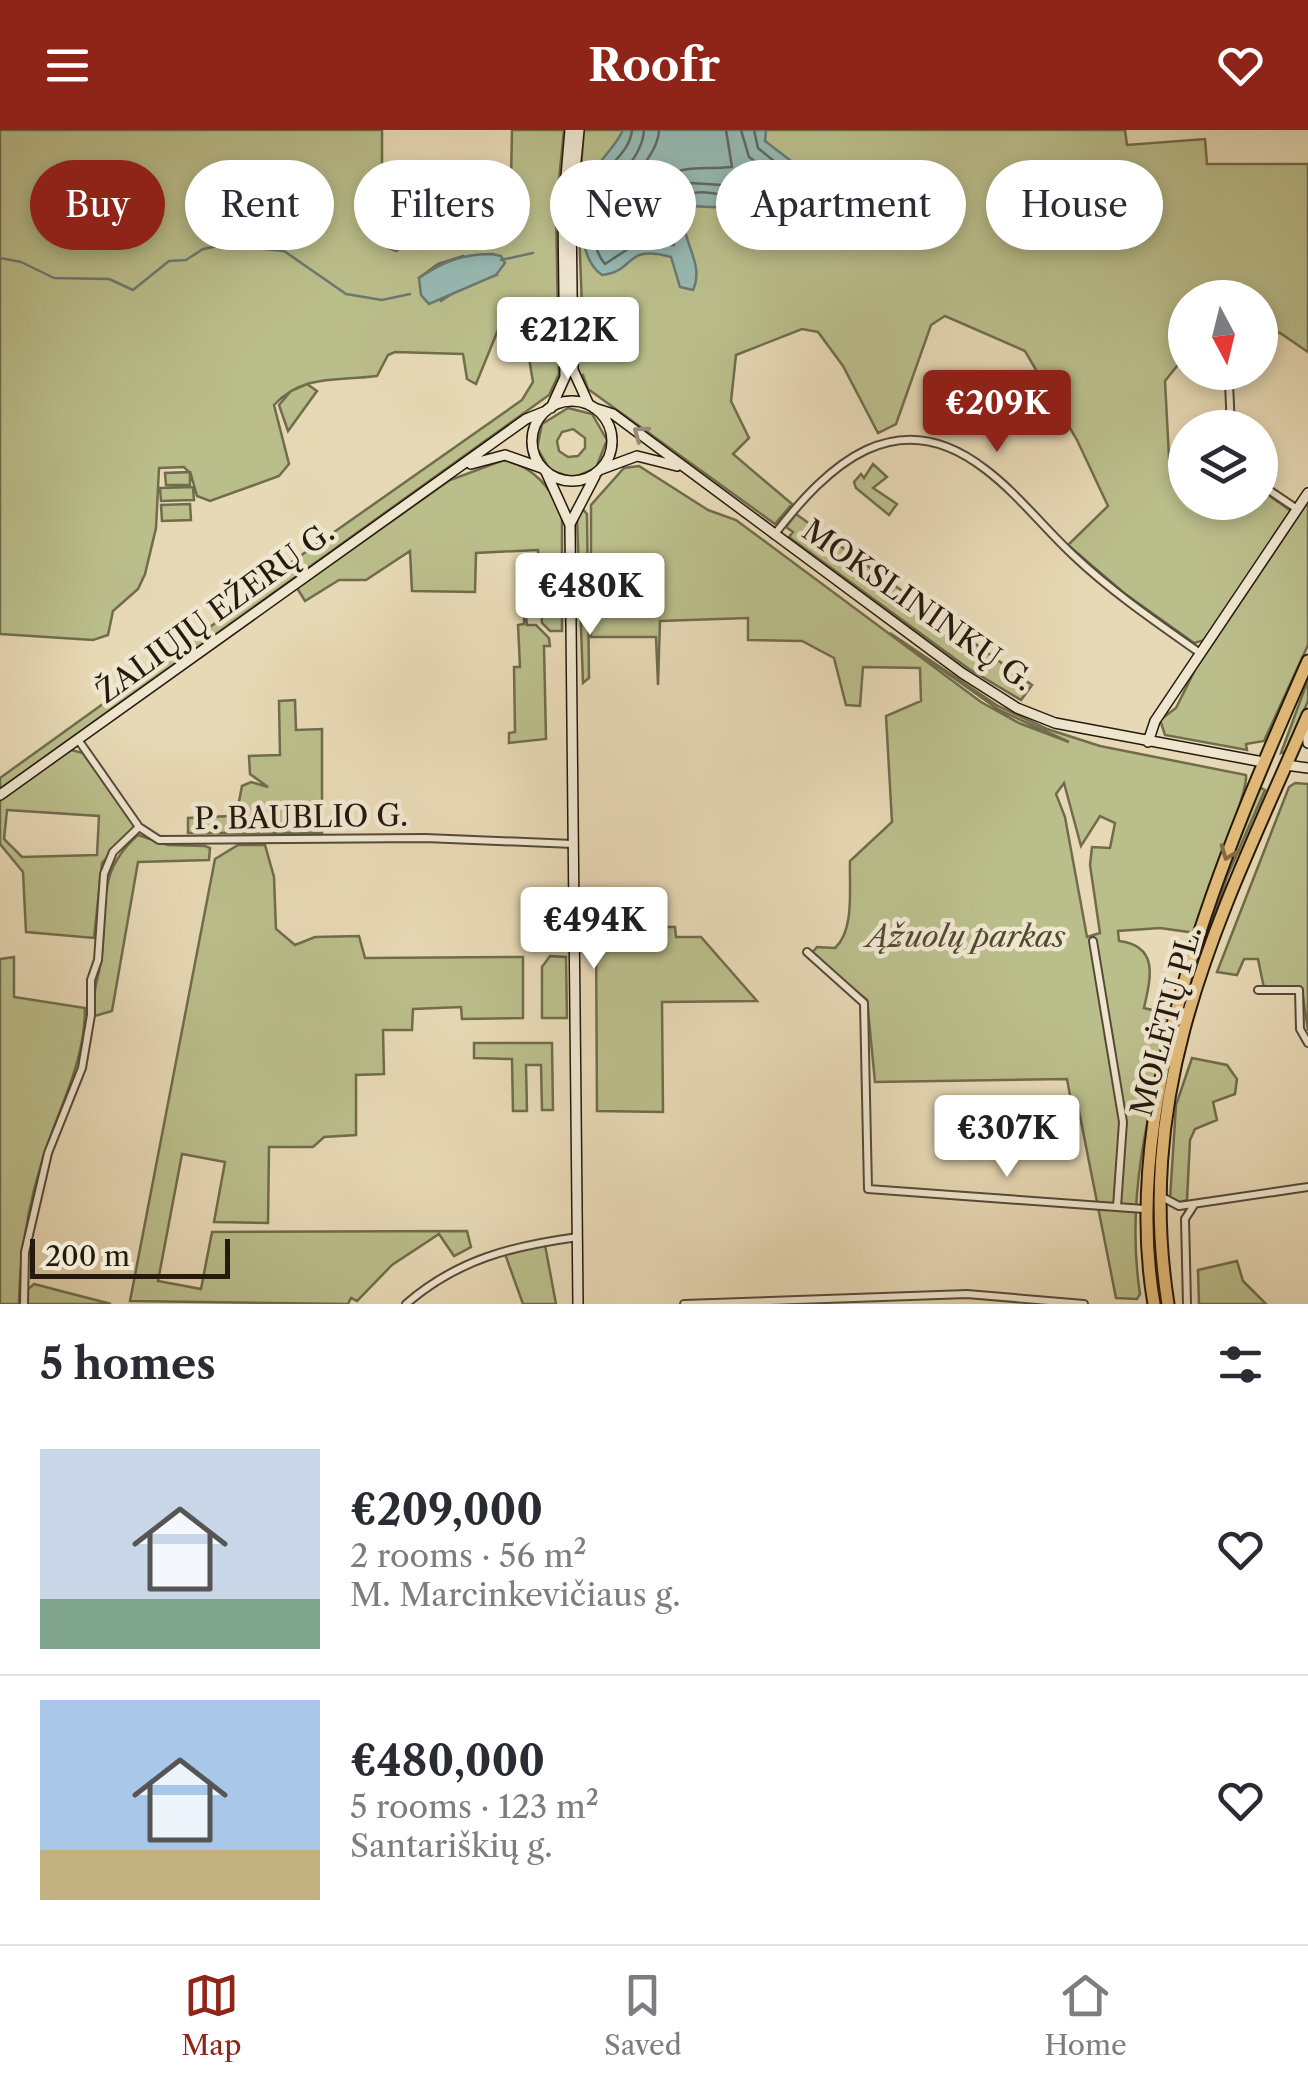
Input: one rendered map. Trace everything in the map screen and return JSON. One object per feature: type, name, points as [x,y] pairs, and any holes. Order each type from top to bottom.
[{"type":"highway","name":"MOLĖTŲ PL.","points":[[1154,1304],[1144,1209],[1160,1084],[1214,890],[1263,762],[1308,660]]},
{"type":"highway","name":"MOLĖTŲ PL.","points":[[1168,1304],[1158,1236],[1157,1181],[1163,1112],[1202,968],[1307,717]]},
{"type":"highway","points":[[1263,762],[1286,765]]},
{"type":"main road","points":[[570,130],[563,212],[565,377],[532,434],[533,452],[570,525],[578,1304]]},
{"type":"main road","points":[[570,525],[610,454],[612,437],[606,420],[591,406],[572,370],[571,212],[579,130]]},
{"type":"main road","points":[[548,409],[566,402],[591,406]]},
{"type":"main road","name":"MOKSLININKŲ G.","points":[[591,406],[612,414],[962,673],[1017,708],[1055,723],[1263,762]]},
{"type":"main road","name":"ŽALIŲJŲ EŽERŲ G.","points":[[0,795],[526,419],[548,409]]},
{"type":"main road","name":"ŽALIŲJŲ EŽERŲ G.","points":[[459,469],[506,456],[544,470]]},
{"type":"main road","name":"MOKSLININKŲ G.","points":[[598,472],[637,456],[681,467]]},
{"type":"main road","points":[[544,470],[571,482],[598,472]]},
{"type":"main road","points":[[1148,742],[1155,721],[1308,493]]},
{"type":"main road","points":[[1307,717],[1308,743]]},
{"type":"main road","points":[[1286,765],[1308,768]]},
{"type":"street","points":[[774,535],[822,478],[852,455],[901,442],[944,447],[988,470],[1104,584],[1200,654]]},
{"type":"street","points":[[1278,496],[1297,509]]},
{"type":"street","points":[[24,1300],[25,1252],[48,1153],[82,1068],[91,1015],[91,980],[98,960],[104,874],[113,852],[139,828],[79,741]]},
{"type":"street","name":"P. BAUBLIO G.","points":[[139,828],[152,838],[166,840],[425,838],[573,844]]},
{"type":"street","points":[[1094,941],[1124,1122],[1117,1207]]},
{"type":"street","points":[[807,952],[864,1002],[868,1189],[1144,1209]]},
{"type":"street","points":[[1258,990],[1299,990],[1300,1029],[1308,1043]]},
{"type":"street","points":[[1157,1181],[1170,1204],[1308,1188]]},
{"type":"street","points":[[1187,1304],[1185,1219],[1194,1204]]},
{"type":"street","points":[[406,1304],[446,1274],[482,1256],[521,1245],[578,1238]]},
{"type":"street","points":[[684,1304],[968,1294],[1084,1304]]},
{"type":"green space","points":[[0,130],[382,130],[382,160],[354,160],[354,250],[396,251],[530,250],[530,160],[511,160],[512,130],[564,130],[561,160],[550,160],[550,250],[557,250],[559,374],[549,395],[0,789],[0,778],[264,588],[263,582],[522,400],[533,382],[523,322],[500,325],[476,384],[467,379],[463,354],[395,352],[388,355],[377,376],[321,381],[285,395],[274,405],[289,464],[279,476],[210,501],[197,496],[190,471],[190,485],[166,485],[165,473],[189,472],[184,467],[159,468],[156,528],[145,574],[138,589],[113,611],[108,635],[93,640],[0,634]],"holes":[[[463,256],[496,275],[468,283],[441,301],[419,278],[438,264]]]},
{"type":"green space","points":[[584,130],[1125,130],[1127,145],[1205,139],[1207,164],[1308,164],[1308,352],[1278,333],[1278,280],[1168,280],[1168,520],[1278,520],[1278,502],[1291,511],[1205,640],[1194,643],[1124,593],[1068,545],[1108,506],[1077,440],[1025,351],[945,316],[931,325],[896,424],[878,433],[843,366],[818,332],[802,329],[736,355],[731,401],[749,438],[733,454],[792,504],[775,524],[588,389],[583,375],[578,378],[577,344],[583,333],[580,250],[696,250],[696,160],[582,160]]},
{"type":"green space","points":[[307,384],[317,391],[288,431],[279,405],[291,391]]},
{"type":"green space","points":[[568,408],[592,414],[607,440],[596,468],[573,478],[550,470],[537,448],[542,424]],"holes":[[[573,429],[585,438],[585,448],[578,456],[568,457],[559,451],[557,441],[562,432]]]},
{"type":"green space","points":[[504,460],[524,467],[540,480],[562,516],[562,631],[550,631],[542,623],[538,550],[476,553],[475,592],[412,591],[410,551],[366,580],[339,580],[305,601],[297,588],[450,480]]},
{"type":"green space","points":[[873,464],[887,477],[873,488],[897,504],[889,515],[854,482],[861,474],[864,478]]},
{"type":"green space","name":"Ąžuolų parkas","points":[[639,466],[708,510],[736,520],[981,702],[1019,723],[1069,742],[999,710],[890,633],[998,706],[1047,729],[1100,746],[1246,775],[1196,933],[1160,928],[1118,931],[1119,941],[1141,949],[1146,956],[1150,974],[1144,1008],[1173,1015],[1142,1153],[1135,1222],[1140,1294],[1137,1299],[1116,1298],[1078,1106],[1072,1106],[1067,1079],[875,1082],[867,1000],[811,954],[817,947],[835,948],[841,940],[850,908],[850,861],[892,822],[886,716],[921,701],[920,668],[863,667],[860,706],[846,705],[834,658],[802,641],[748,640],[748,618],[660,621],[658,685],[656,637],[591,637],[591,505],[624,468]],"holes":[[[1064,783],[1081,846],[1100,816],[1115,823],[1110,848],[1092,847],[1090,865],[1100,933],[1087,937],[1065,817],[1056,794]]]},
{"type":"green space","points":[[193,487],[194,500],[161,501],[160,488]]},
{"type":"green space","points":[[1308,501],[1308,645],[1264,741],[1246,744],[1247,750],[1165,735],[1160,720],[1176,708],[1196,668]]},
{"type":"green space","points":[[190,504],[191,520],[162,521],[161,505]]},
{"type":"green space","points":[[581,507],[587,514],[589,678],[583,683],[577,518]]},
{"type":"green space","points":[[796,514],[1032,685],[1021,700],[969,669],[789,537],[793,532],[786,527]]},
{"type":"green space","points":[[524,600],[527,625],[536,625],[549,638],[550,646],[544,646],[546,739],[509,743],[509,733],[515,732],[514,667],[520,667],[518,625],[524,624]]},
{"type":"green space","points":[[1308,680],[1308,701],[1286,752],[1281,753]]},
{"type":"green space","points":[[295,700],[296,730],[322,729],[322,833],[188,833],[188,818],[230,816],[238,807],[242,786],[251,782],[268,787],[250,774],[249,756],[280,755],[279,701]]},
{"type":"green space","points":[[71,750],[83,753],[135,826],[102,863],[94,938],[26,932],[23,872],[0,844],[0,799]],"holes":[[[7,810],[99,816],[97,855],[22,857],[4,839]]]},
{"type":"green space","points":[[1295,783],[1308,784],[1308,1031],[1302,990],[1264,988],[1258,959],[1244,959],[1237,975],[1217,972],[1289,787]]},
{"type":"green space","points":[[1259,787],[1265,790],[1227,877],[1201,958],[1230,859]]},
{"type":"green space","points":[[138,835],[168,845],[205,846],[210,848],[209,860],[138,862],[112,1011],[95,1016],[106,889],[116,862]]},
{"type":"green space","points":[[238,845],[265,845],[274,877],[276,929],[295,945],[315,937],[359,936],[365,958],[523,957],[523,1018],[462,1019],[461,1007],[413,1009],[412,1030],[383,1030],[384,1074],[356,1075],[356,1135],[324,1137],[313,1147],[269,1147],[268,1223],[214,1222],[225,1162],[182,1154],[158,1281],[201,1289],[212,1232],[467,1231],[471,1247],[454,1256],[439,1234],[392,1265],[357,1301],[351,1298],[348,1304],[130,1301],[215,859]]},
{"type":"green space","points":[[596,927],[675,927],[676,937],[701,937],[757,1001],[662,1002],[663,1112],[597,1111]]},
{"type":"green space","points":[[550,956],[566,957],[567,1018],[542,1018],[542,967]]},
{"type":"green space","points":[[14,957],[14,997],[85,1008],[76,1066],[33,1194],[19,1304],[0,1304],[0,959]]},
{"type":"green space","points":[[474,1043],[552,1043],[553,1110],[542,1110],[541,1065],[526,1065],[527,1111],[513,1111],[512,1059],[474,1058]]},
{"type":"green space","points":[[1192,1058],[1227,1065],[1237,1079],[1235,1094],[1213,1102],[1217,1120],[1195,1129],[1190,1140],[1187,1200],[1178,1203],[1170,1199],[1176,1105]]},
{"type":"green space","points":[[545,1245],[556,1304],[523,1304],[505,1254]]},
{"type":"green space","points":[[1237,1261],[1243,1281],[1266,1304],[1199,1304],[1198,1270]]},
{"type":"green space","points":[[34,1284],[111,1304],[27,1304],[27,1290]]},
{"type":"water","points":[[623,130],[766,130],[765,141],[790,160],[716,160],[716,207],[696,206],[696,160],[602,160]]},
{"type":"water","points":[[586,250],[691,250],[696,279],[693,290],[680,287],[671,257],[656,254],[637,256],[621,269],[602,275]]},
{"type":"water","points":[[501,256],[505,263],[496,275],[429,304],[421,295],[419,278],[436,268],[462,257]]},
{"type":"waterway","points":[[0,258],[21,262],[54,278],[109,279],[133,290],[169,261],[186,260],[203,249],[223,245],[284,251],[346,294],[382,300],[410,294]]},
{"type":"waterway","points":[[501,260],[533,253]]}]
